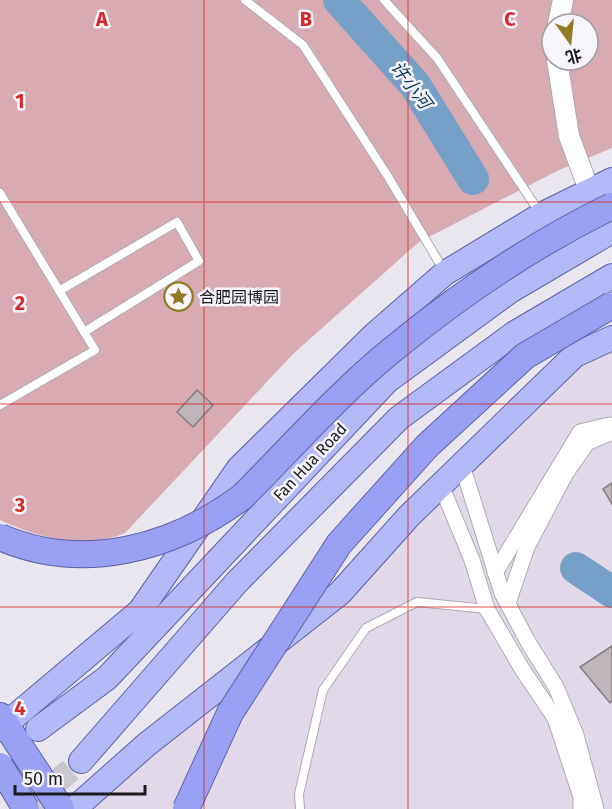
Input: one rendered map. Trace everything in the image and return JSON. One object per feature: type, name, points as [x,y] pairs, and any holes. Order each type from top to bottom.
[{"type":"highway","points":[[0,537],[33,549],[80,555],[105,555],[162,541],[224,511],[242,497],[390,351],[474,288],[581,221],[612,206]]},
{"type":"highway","points":[[186,809],[230,713],[339,544],[427,446],[525,356],[612,305]]},
{"type":"highway","points":[[2,723],[61,809]]},
{"type":"highway","points":[[0,766],[26,809]]},
{"type":"main road","points":[[2,723],[140,611],[239,468],[374,334],[445,273],[541,214],[612,180]]},
{"type":"main road","name":"Fan Hua Road","points":[[38,729],[106,678],[387,381],[510,291],[612,231]]},
{"type":"main road","name":"Fan Hua Road","points":[[81,761],[237,582],[399,418],[515,333],[612,276]]},
{"type":"main road","points":[[74,809],[146,745],[340,593],[409,516],[575,355],[612,338]]},
{"type":"street","points":[[559,72],[569,135],[589,190]]},
{"type":"street","points":[[495,573],[580,432],[612,424]]},
{"type":"street","points":[[508,603],[527,547],[566,473],[587,443],[612,432]]},
{"type":"street","points":[[462,465],[495,573],[508,603],[556,687],[576,735],[596,809]]},
{"type":"street","points":[[441,485],[472,561],[487,609],[522,669],[555,718],[581,796],[581,809]]},
{"type":"lane","points":[[245,0],[303,45],[387,175],[445,273]]},
{"type":"lane","points":[[384,0],[437,58],[541,214]]},
{"type":"lane","points":[[0,193],[94,350],[0,405]]},
{"type":"lane","points":[[60,291],[177,222],[200,261],[84,332]]},
{"type":"lane","points":[[300,809],[299,794],[323,690],[366,628],[417,602],[487,609]]},
{"type":"shaded area","name":"合肥园博园","points":[[0,0],[612,0],[612,148],[557,171],[419,242],[294,353],[125,533],[94,541],[62,540],[0,520]]},
{"type":"shaded area","points":[[612,338],[612,809],[74,809],[340,593],[409,515]]},
{"type":"building","points":[[197,390],[213,405],[193,427],[177,412]]},
{"type":"building","points":[[612,483],[612,504],[603,489]]},
{"type":"building","points":[[612,646],[612,701],[610,703],[580,667]]},
{"type":"waterway","name":"许小河","points":[[339,0],[415,85],[473,179]]},
{"type":"waterway","name":"许小河","points":[[576,568],[612,592]]},
{"type":"tunnel","points":[[25,809],[81,761]]},
{"type":"place","name":"合肥园博园","points":[[178,297]]}]
